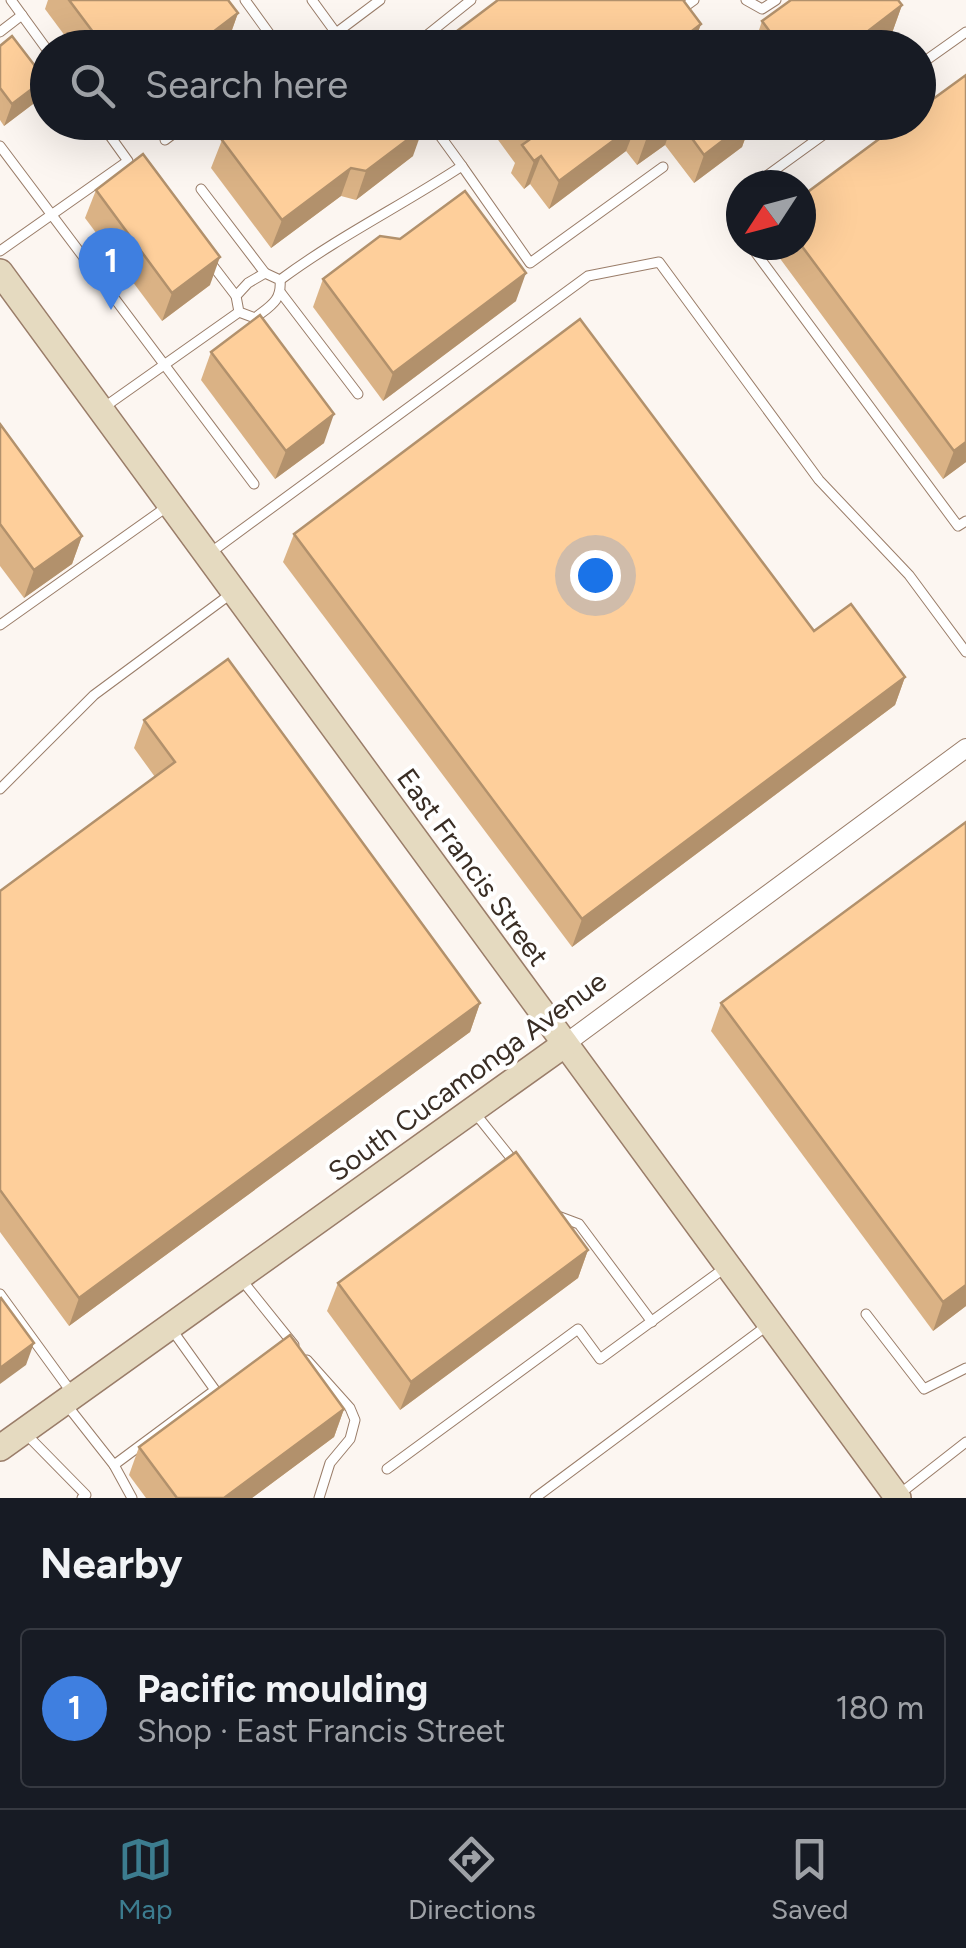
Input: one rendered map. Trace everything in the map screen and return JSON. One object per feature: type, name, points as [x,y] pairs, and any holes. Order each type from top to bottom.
[{"type":"street","name":"East Francis Street","points":[[0,272],[897,1497]]},
{"type":"street","name":"South Cucamonga Avenue","points":[[0,1448],[565,1044],[966,748]]},
{"type":"lane","points":[[10,0],[33,30]]},
{"type":"lane","points":[[246,0],[267,30]]},
{"type":"lane","points":[[312,0],[334,30]]},
{"type":"lane","points":[[340,30],[380,0]]},
{"type":"lane","points":[[434,30],[472,0]]},
{"type":"lane","points":[[668,0],[676,13],[694,0]]},
{"type":"lane","points":[[746,0],[762,10],[776,0]]},
{"type":"lane","points":[[0,32],[22,15]]},
{"type":"lane","points":[[936,53],[966,32]]},
{"type":"lane","points":[[113,140],[139,174]]},
{"type":"lane","points":[[443,140],[530,263],[662,167]]},
{"type":"lane","points":[[775,170],[816,140]]},
{"type":"lane","points":[[0,146],[254,484]]},
{"type":"lane","points":[[0,251],[128,161]]},
{"type":"lane","points":[[280,280],[327,245],[391,212],[462,166]]},
{"type":"lane","points":[[201,188],[265,274],[280,280]]},
{"type":"lane","points":[[204,255],[236,296],[239,312]]},
{"type":"lane","points":[[761,260],[958,526],[966,522]]},
{"type":"lane","points":[[208,555],[588,276],[658,262],[819,480],[909,575],[966,652]]},
{"type":"lane","points":[[236,296],[248,283],[265,274]]},
{"type":"lane","points":[[255,318],[277,301],[280,280]]},
{"type":"lane","points":[[281,293],[358,394]]},
{"type":"lane","points":[[100,410],[239,312]]},
{"type":"lane","points":[[239,312],[255,318],[265,333]]},
{"type":"lane","points":[[0,625],[170,504]]},
{"type":"lane","points":[[71,550],[83,566]]},
{"type":"lane","points":[[0,789],[94,695],[234,592]]},
{"type":"lane","points":[[473,1110],[519,1170]]},
{"type":"lane","points":[[542,1200],[554,1214],[579,1224],[652,1322]]},
{"type":"lane","points":[[387,1470],[578,1329],[600,1359],[728,1266]]},
{"type":"lane","points":[[240,1276],[350,1408],[355,1420],[350,1439],[330,1463],[319,1498]]},
{"type":"lane","points":[[0,1294],[114,1464],[132,1498]]},
{"type":"lane","points":[[866,1314],[924,1388],[966,1368]]},
{"type":"lane","points":[[535,1498],[770,1324]]},
{"type":"lane","points":[[114,1464],[215,1390],[170,1326]]},
{"type":"lane","points":[[23,1431],[86,1495],[82,1498]]},
{"type":"lane","points":[[897,1497],[966,1442]]},
{"type":"building","points":[[69,0],[228,0],[238,13],[216,30],[92,30]]},
{"type":"building","points":[[498,0],[683,0],[701,24],[693,30],[458,30]]},
{"type":"building","points":[[791,0],[898,0],[902,5],[869,30],[769,30],[762,21]]},
{"type":"building","points":[[12,36],[30,59],[30,90],[12,104],[0,88],[0,46]]},
{"type":"building","points":[[966,75],[966,442],[954,451],[812,260],[816,260],[816,186],[878,140],[936,140],[936,97]]},
{"type":"building","points":[[222,140],[407,140],[366,171],[351,168],[282,220]]},
{"type":"building","points":[[529,140],[614,140],[559,181],[541,156],[534,161],[522,145]]},
{"type":"building","points":[[693,140],[724,140],[704,155]]},
{"type":"building","points":[[143,154],[220,257],[172,293],[96,190]]},
{"type":"building","points":[[465,191],[526,273],[393,373],[323,279],[380,236],[400,239]]},
{"type":"building","points":[[260,315],[334,414],[286,451],[211,352]]},
{"type":"building","points":[[580,319],[814,631],[851,604],[905,677],[582,919],[294,534]]},
{"type":"building","points":[[0,424],[82,536],[34,570],[0,524]]},
{"type":"building","points":[[228,659],[480,1003],[79,1298],[0,1190],[0,891],[175,762],[144,720]]},
{"type":"building","points":[[966,822],[966,1285],[943,1302],[721,1003]]},
{"type":"building","points":[[516,1152],[588,1250],[411,1382],[338,1283]]},
{"type":"building","points":[[0,1299],[34,1343],[0,1368]]},
{"type":"building","points":[[290,1335],[344,1409],[224,1498],[177,1498],[139,1447]]},
{"type":"place","name":"Pacific moulding","points":[[111,310]]}]
